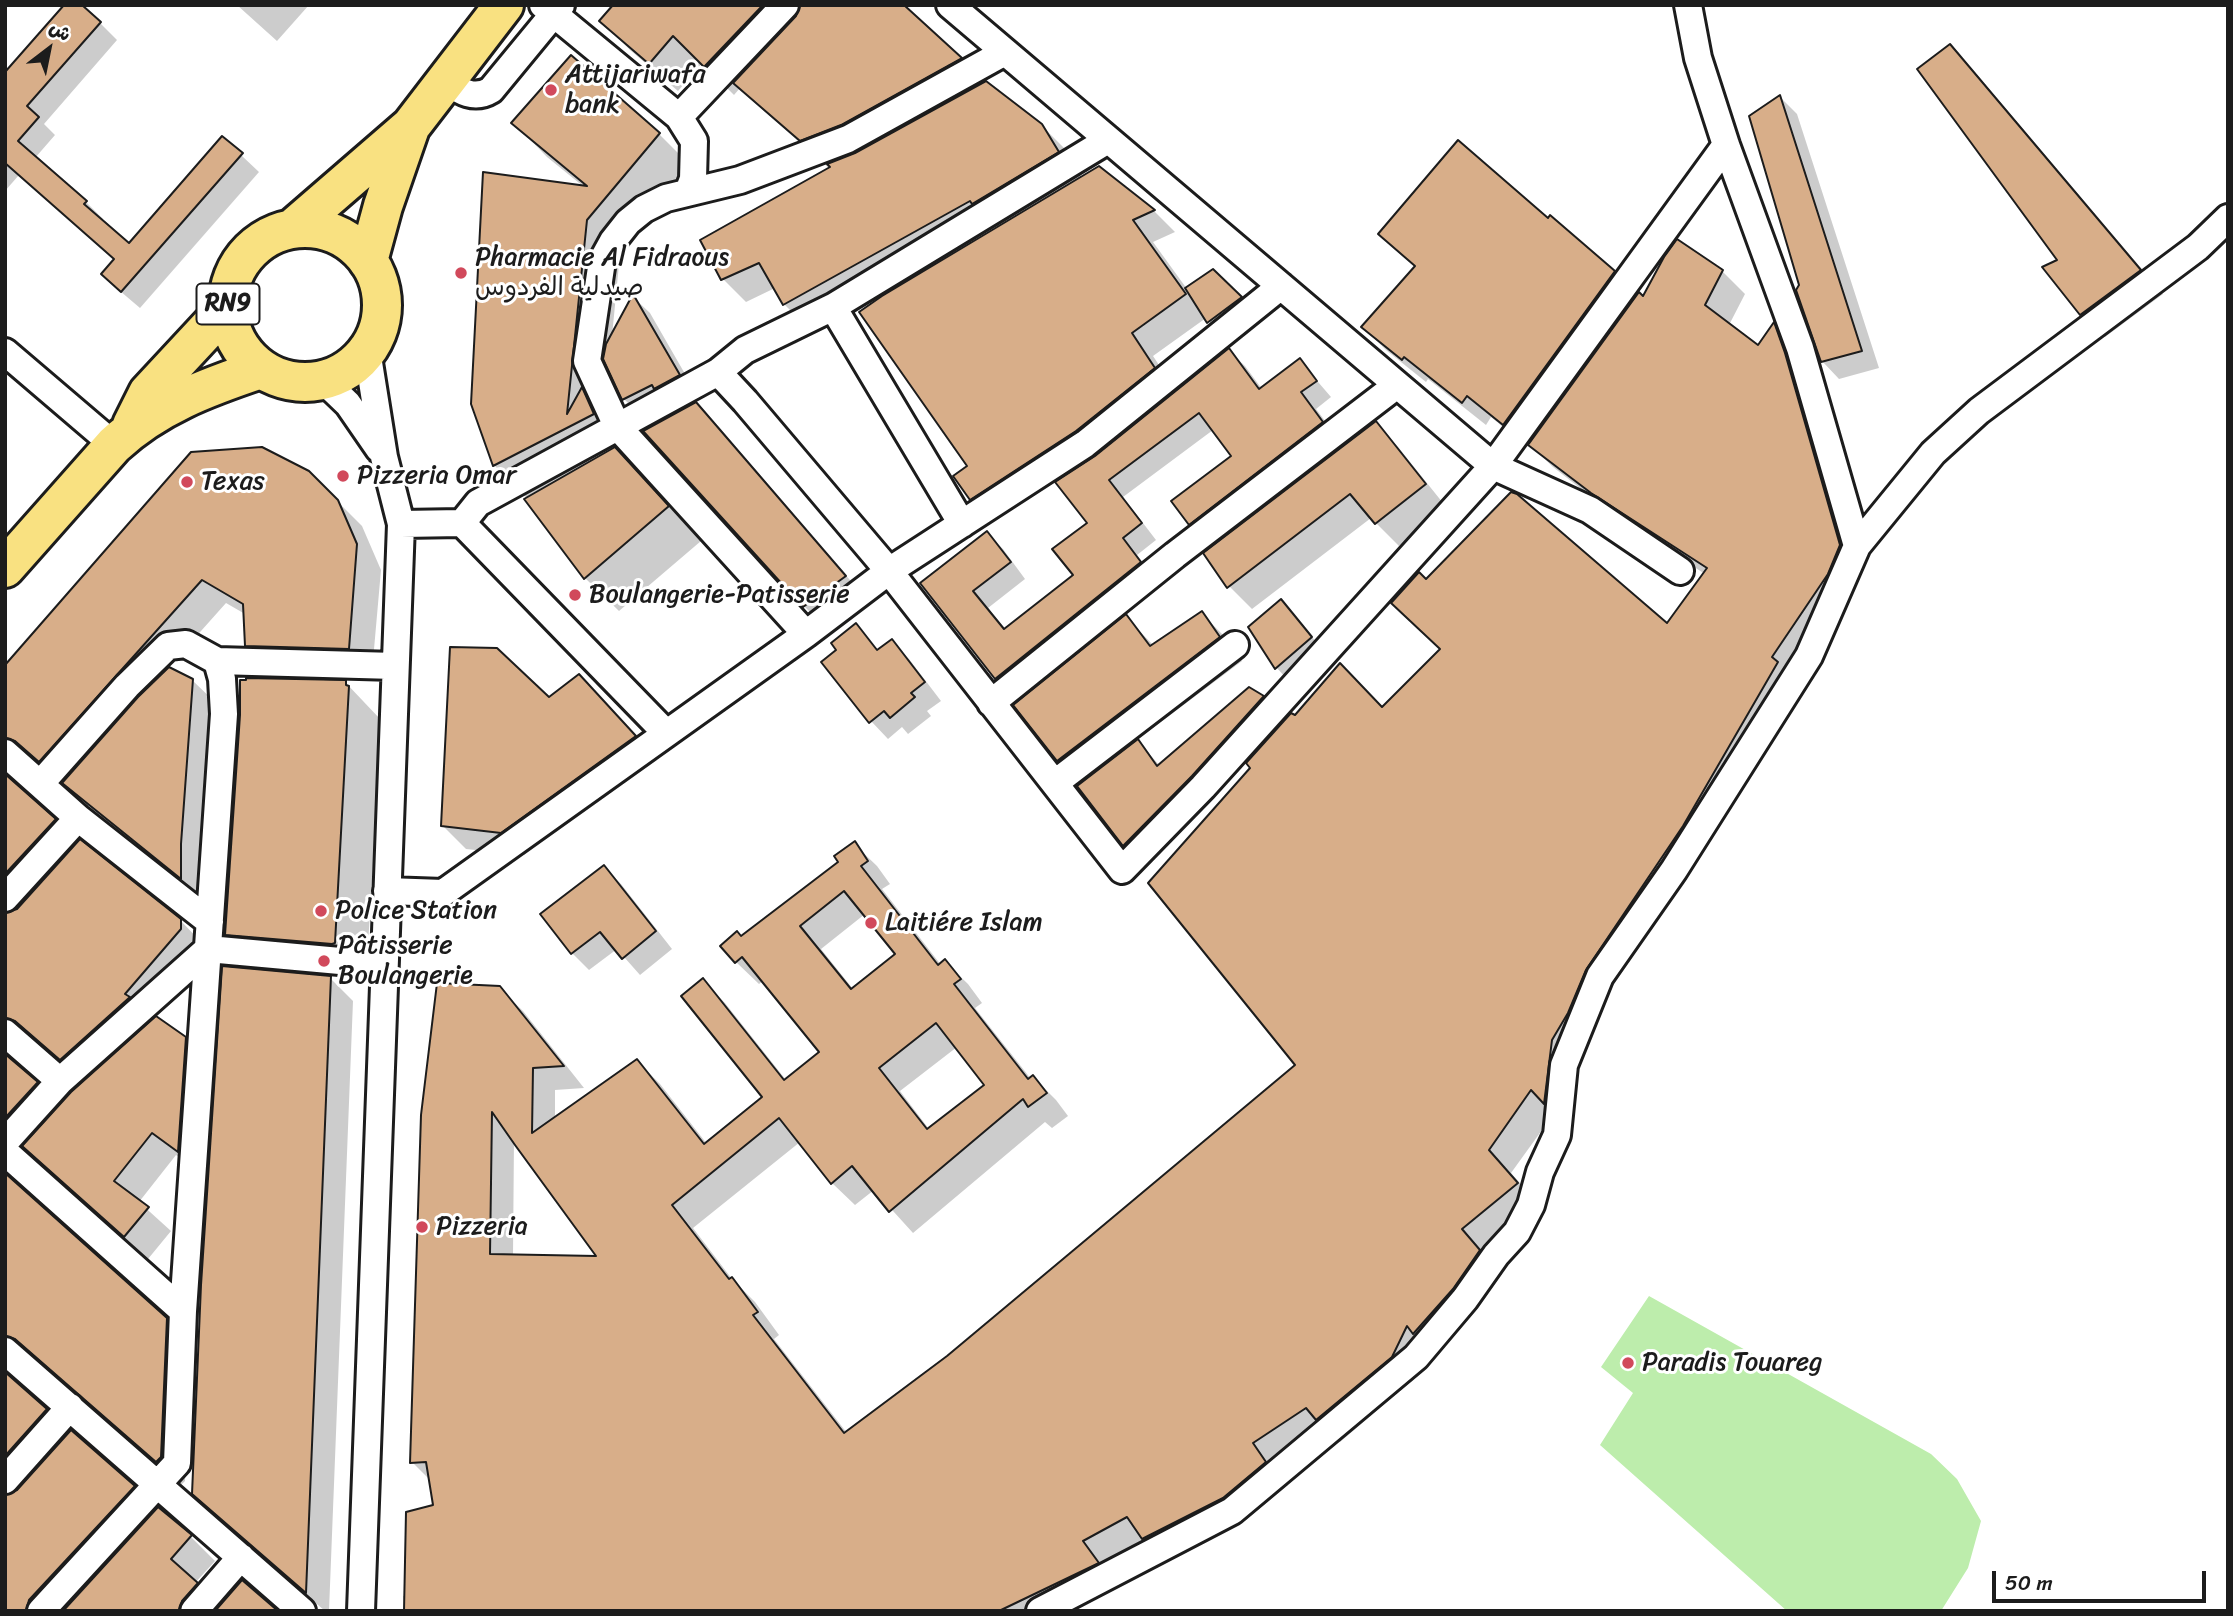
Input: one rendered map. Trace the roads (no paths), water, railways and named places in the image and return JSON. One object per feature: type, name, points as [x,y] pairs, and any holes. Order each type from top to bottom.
[{"type":"main road","name":"RN9","points":[[292,229],[411,126],[504,5]]},
{"type":"main road","name":"RN9","points":[[368,261],[383,206],[411,126]]},
{"type":"main road","name":"RN9","points":[[313,228],[335,234],[353,245],[368,261],[379,282],[382,306],[378,329],[368,350],[355,364],[340,374],[323,380],[302,382],[281,378],[261,369],[244,352],[232,332],[227,308],[229,286],[238,265],[252,248],[271,236],[292,229],[313,228]]},
{"type":"main road","name":"RN9","points":[[122,438],[148,393],[227,308]]},
{"type":"main road","name":"RN9","points":[[5,568],[122,438],[155,413],[201,389],[261,369]]},
{"type":"street","points":[[679,117],[785,5]]},
{"type":"street","points":[[950,5],[1493,466],[1590,510],[1680,571]]},
{"type":"street","points":[[1688,5],[1698,58],[1726,145],[1800,348],[1857,546]]},
{"type":"street","points":[[444,80],[464,93],[479,96],[485,94],[491,90],[552,8],[679,117],[694,141],[693,179],[688,192]]},
{"type":"street","points":[[806,634],[617,426],[587,361],[602,261],[628,222],[644,209],[666,198],[740,180],[848,139],[1005,52]]},
{"type":"street","points":[[462,523],[478,503],[718,372],[745,350],[832,307],[1108,140]]},
{"type":"street","points":[[718,372],[888,571],[1122,870],[1203,787],[1493,466],[1726,145]]},
{"type":"street","points":[[1040,1611],[1232,1511],[1416,1357],[1517,1232],[1531,1205],[1540,1172],[1557,1136],[1564,1065],[1600,976],[1674,870],[1809,656],[1857,546],[1933,453],[1979,411],[2198,247],[2228,219]]},
{"type":"street","points":[[387,891],[443,894],[806,634],[888,571],[1085,444],[1281,286]]},
{"type":"street","points":[[832,307],[962,524]]},
{"type":"street","points":[[361,1611],[401,524],[384,457],[368,350]]},
{"type":"street","points":[[5,352],[122,438]]},
{"type":"street","points":[[323,380],[348,404],[384,457]]},
{"type":"street","points":[[991,703],[1175,555],[1397,385]]},
{"type":"street","points":[[401,524],[462,523],[666,733]]},
{"type":"street","points":[[40,784],[127,686],[167,646],[186,644],[217,661],[394,666]]},
{"type":"street","points":[[1055,783],[1235,645]]},
{"type":"street","points":[[41,1611],[177,1463],[183,1311],[223,714],[222,679],[217,661]]},
{"type":"street","points":[[5,754],[78,818],[210,922]]},
{"type":"street","points":[[5,898],[78,818]]},
{"type":"street","points":[[5,1142],[60,1081],[208,948],[384,965]]},
{"type":"street","points":[[5,1032],[60,1081]]},
{"type":"street","points":[[5,1152],[183,1311]]},
{"type":"street","points":[[5,1351],[302,1611]]},
{"type":"street","points":[[5,1480],[70,1407]]},
{"type":"street","points":[[194,1611],[241,1557]]},
{"type":"place","name":"Attijariwafa bank","points":[[551,90]]},
{"type":"place","name":"Pharmacie Al Fidraous صيدلية الفردوس","points":[[461,273]]},
{"type":"place","name":"Pizzeria Omar","points":[[343,476]]},
{"type":"place","name":"Texas","points":[[187,482]]},
{"type":"place","name":"Boulangerie-Patisserie","points":[[575,595]]},
{"type":"place","name":"Police Station","points":[[321,911]]},
{"type":"place","name":"Laitiére Islam","points":[[871,923]]},
{"type":"place","name":"Pâtisserie Boulangerie","points":[[324,961]]},
{"type":"place","name":"Pizzeria","points":[[422,1227]]},
{"type":"place","name":"Paradis Touareg","points":[[1628,1363]]}]
